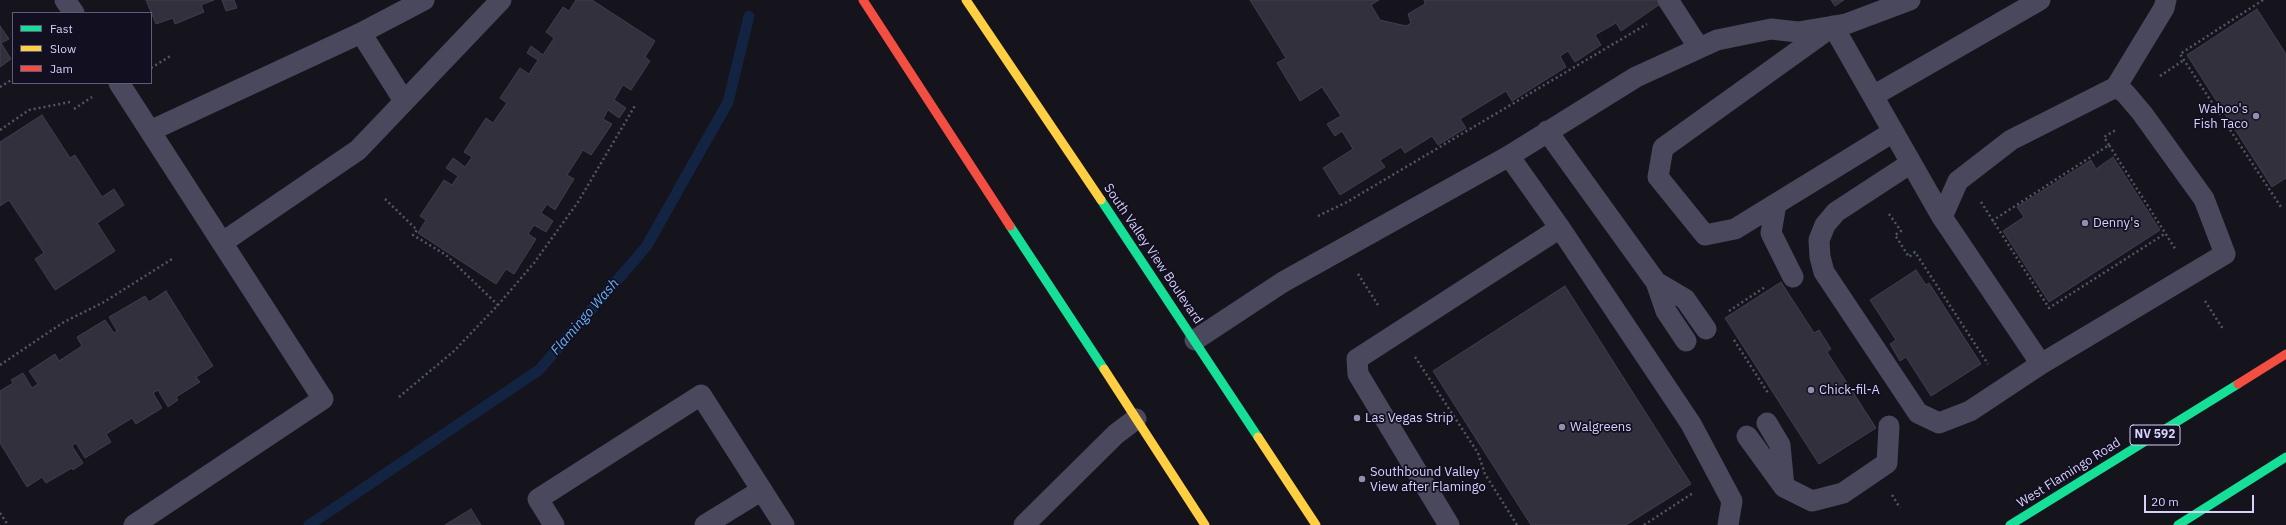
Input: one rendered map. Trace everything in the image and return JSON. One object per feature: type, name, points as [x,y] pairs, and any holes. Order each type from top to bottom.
[{"type":"main road","points":[[863,0],[1205,525]]},
{"type":"main road","name":"South Valley View Boulevard","points":[[966,0],[1195,340],[1316,525]]},
{"type":"main road","name":"West Flamingo Road","points":[[2010,525],[2286,354]]},
{"type":"main road","points":[[2178,525],[2286,457]]},
{"type":"lane","points":[[66,0],[73,12]]},
{"type":"lane","points":[[150,131],[361,34],[424,0]]},
{"type":"lane","points":[[223,242],[358,150],[501,0]]},
{"type":"lane","points":[[1195,340],[1283,282],[1509,156],[1546,131],[1636,77],[1717,40],[1771,29],[1798,32],[1846,24],[1910,0]]},
{"type":"lane","points":[[1873,96],[2040,0]]},
{"type":"lane","points":[[1942,217],[1958,181],[2011,140],[2116,87],[2164,8],[2166,0]]},
{"type":"lane","points":[[1670,4],[1699,48]]},
{"type":"lane","points":[[1833,26],[1942,217],[2041,364]]},
{"type":"lane","points":[[1833,26],[1663,148],[1658,177],[1704,235],[1735,229],[1893,132]]},
{"type":"lane","points":[[361,34],[404,101]]},
{"type":"lane","points":[[120,84],[323,399],[134,525]]},
{"type":"lane","points":[[1910,163],[1836,212],[1825,225],[1819,240],[1820,257],[1824,272],[1918,413],[1939,423],[1970,411],[2041,364],[2225,254],[2204,199],[2142,112],[2125,93],[2116,87]]},
{"type":"lane","points":[[1546,131],[1656,282],[1666,311],[1686,341]]},
{"type":"lane","points":[[1509,156],[1560,228],[1691,424],[1732,501],[1728,525]]},
{"type":"lane","points":[[1776,204],[1771,233],[1793,277]]},
{"type":"lane","points":[[1449,525],[1358,374],[1357,359],[1560,228]]},
{"type":"lane","points":[[1656,282],[1685,299],[1706,329]]},
{"type":"lane","points":[[554,525],[538,499],[701,395],[784,525]]},
{"type":"lane","points":[[1024,525],[1116,434],[1136,419]]},
{"type":"lane","points":[[1767,423],[1780,445],[1784,487]]},
{"type":"lane","points":[[1747,436],[1784,487],[1812,501],[1843,493],[1886,463],[1890,426]]},
{"type":"lane","points":[[705,525],[762,490]]},
{"type":"path","points":[[2263,0],[2180,54],[2281,207]]},
{"type":"path","points":[[1318,216],[1347,202],[1670,4]]},
{"type":"path","points":[[152,67],[172,55]]},
{"type":"path","points":[[2158,77],[2184,60]]},
{"type":"path","points":[[0,88],[12,80]]},
{"type":"path","points":[[0,130],[29,110],[70,102]]},
{"type":"path","points":[[399,397],[454,351],[498,306],[534,263],[578,202],[636,104]]},
{"type":"path","points":[[1992,221],[2109,145],[2178,253]]},
{"type":"path","points":[[1977,196],[2049,308],[2166,233]]},
{"type":"path","points":[[385,199],[417,230],[413,235],[446,255],[498,306]]},
{"type":"path","points":[[1888,211],[1901,231],[1895,235],[1909,256],[1915,252],[1989,366],[1982,370]]},
{"type":"path","points":[[0,365],[64,322],[104,302],[172,259]]},
{"type":"path","points":[[1358,274],[1378,305]]},
{"type":"path","points":[[1725,313],[1768,285]]},
{"type":"path","points":[[2203,297],[2224,329]]},
{"type":"path","points":[[1732,337],[1770,396]]},
{"type":"path","points":[[1415,357],[1478,453],[1485,474],[1517,525]]},
{"type":"path","points":[[1644,525],[1719,477]]},
{"type":"path","points":[[0,513],[8,525]]},
{"type":"building","points":[[146,0],[214,0],[201,5],[204,12],[175,24],[173,18],[156,24]]},
{"type":"building","points":[[222,0],[234,0],[237,8],[226,11]]},
{"type":"building","points":[[576,0],[592,0],[655,41],[645,57],[650,61],[631,90],[623,85],[614,100],[626,108],[619,118],[608,110],[603,119],[612,124],[591,155],[583,150],[567,175],[574,179],[555,210],[547,204],[541,213],[553,221],[546,232],[534,225],[528,234],[536,239],[514,274],[506,269],[496,284],[418,233],[426,220],[420,216],[444,180],[452,185],[458,176],[446,168],[453,158],[465,167],[472,157],[464,152],[486,118],[493,123],[507,103],[500,98],[520,68],[529,74],[538,60],[527,53],[531,46],[543,55],[554,38],[546,32],[563,7],[569,11]]},
{"type":"building","points":[[1250,0],[1379,0],[1371,5],[1380,20],[1406,26],[1411,23],[1408,14],[1425,4],[1424,0],[1666,0],[1621,31],[1616,23],[1595,35],[1601,45],[1575,62],[1568,51],[1560,56],[1566,67],[1512,101],[1506,91],[1460,119],[1466,128],[1438,145],[1432,136],[1405,153],[1401,147],[1380,160],[1385,167],[1340,195],[1323,168],[1353,149],[1342,131],[1335,136],[1327,124],[1341,116],[1322,87],[1300,101],[1277,63],[1286,58]]},
{"type":"building","points":[[1831,0],[1844,0],[1835,6]]},
{"type":"building","name":"Wahoo's Fish Taco","points":[[2257,9],[2286,54],[2286,178],[2272,187],[2187,55]]},
{"type":"building","points":[[0,26],[9,39],[1,43],[11,59],[0,67]]},
{"type":"building","points":[[42,115],[70,158],[75,155],[102,197],[114,189],[124,205],[97,223],[115,251],[55,290],[35,259],[44,253],[9,200],[0,206],[0,142]]},
{"type":"building","name":"Denny's","points":[[2113,157],[2160,230],[2049,302],[2003,231],[2024,217],[2017,207],[2091,160],[2096,169]]},
{"type":"building","points":[[1916,270],[1926,285],[1929,283],[1981,364],[1931,396],[1906,357],[1900,361],[1890,344],[1896,340],[1870,300]]},
{"type":"building","name":"Chick-fil-A","points":[[1781,282],[1814,333],[1819,330],[1831,349],[1827,352],[1876,428],[1819,464],[1725,318]]},
{"type":"building","name":"Walgreens","points":[[1565,286],[1691,484],[1626,525],[1531,525],[1433,371]]},
{"type":"building","points":[[166,291],[213,366],[196,377],[200,382],[176,397],[178,400],[168,407],[158,390],[153,393],[162,408],[136,424],[132,418],[106,434],[111,442],[85,458],[76,443],[72,446],[83,463],[73,470],[72,468],[46,483],[42,477],[27,487],[0,443],[0,391],[13,383],[11,380],[23,373],[32,388],[38,384],[29,371],[55,354],[59,361],[82,346],[77,337],[105,320],[114,333],[117,331],[109,317],[145,296],[149,302]]},
{"type":"building","points":[[471,509],[481,525],[445,525]]},
{"type":"waterway","name":"Flamingo Wash","points":[[309,525],[539,370],[646,247],[728,102],[749,16]]},
{"type":"traffic: fast","points":[[1101,200],[1258,437]]},
{"type":"traffic: fast","points":[[1010,226],[1104,369]]},
{"type":"traffic: fast","points":[[2010,525],[2238,384]]},
{"type":"traffic: fast","points":[[2178,525],[2286,457]]},
{"type":"traffic: slow","points":[[966,0],[1101,200]]},
{"type":"traffic: slow","points":[[1104,369],[1205,525]]},
{"type":"traffic: slow","points":[[1258,437],[1316,525]]},
{"type":"traffic: jam","points":[[863,0],[1010,226]]},
{"type":"traffic: jam","points":[[2238,384],[2286,354]]},
{"type":"place","name":"Wahoo's Fish Taco","points":[[2256,116]]},
{"type":"place","name":"Denny's","points":[[2085,223]]},
{"type":"place","name":"Chick-fil-A","points":[[1811,390]]},
{"type":"place","name":"Las Vegas Strip","points":[[1357,418]]},
{"type":"place","name":"Walgreens","points":[[1562,427]]},
{"type":"place","name":"Southbound Valley View after Flamingo","points":[[1362,479]]}]
